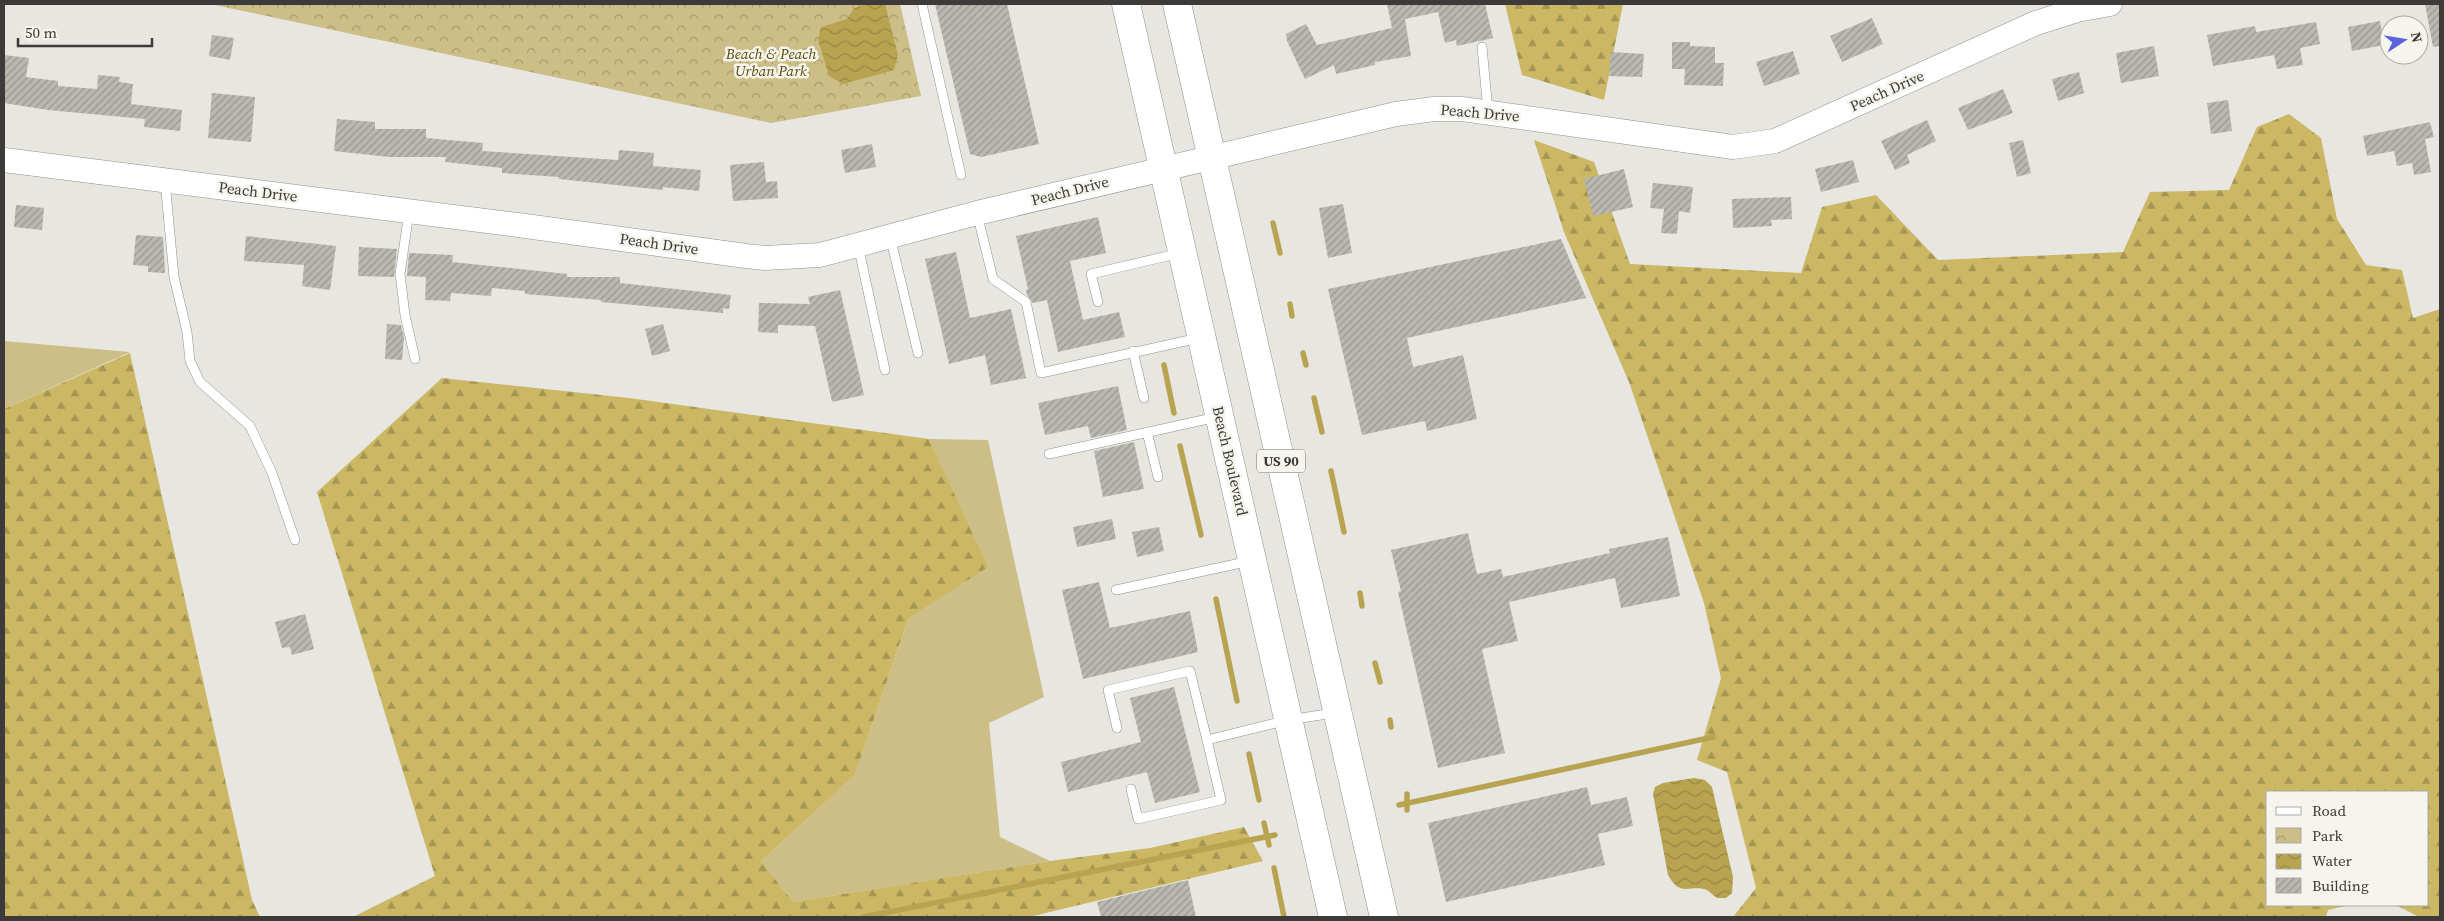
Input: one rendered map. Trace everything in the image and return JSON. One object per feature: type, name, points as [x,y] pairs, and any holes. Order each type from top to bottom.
[{"type":"highway","name":"Beach Boulevard","points":[[1126,4],[1333,917]]},
{"type":"highway","name":"US 90","points":[[1177,4],[1384,917]]},
{"type":"street","name":"Peach Drive","points":[[4,160],[765,258],[820,255],[977,213],[1164,168],[1396,114],[1434,109],[1488,112],[1733,147],[1775,141],[2036,23],[2077,10],[2110,4]]},
{"type":"lane","points":[[922,4],[961,175]]},
{"type":"lane","points":[[1482,47],[1488,112]]},
{"type":"lane","points":[[165,180],[174,277],[187,332],[190,361],[200,382],[250,426],[272,473],[295,540]]},
{"type":"lane","points":[[409,212],[400,274],[405,315],[415,358]]},
{"type":"lane","points":[[977,213],[993,279],[1026,302],[1041,373],[1133,351],[1202,338]]},
{"type":"lane","points":[[890,236],[918,353]]},
{"type":"lane","points":[[858,244],[885,370]]},
{"type":"lane","points":[[1098,302],[1091,274],[1182,253]]},
{"type":"lane","points":[[1133,351],[1144,398]]},
{"type":"lane","points":[[1049,454],[1220,417]]},
{"type":"lane","points":[[1147,432],[1158,477]]},
{"type":"lane","points":[[1116,590],[1252,560]]},
{"type":"lane","points":[[1117,728],[1108,690],[1190,671],[1221,800],[1138,819],[1130,790]]},
{"type":"lane","points":[[1207,740],[1288,720],[1338,713]]},
{"type":"green space","name":"Beach & Peach Urban Park","points":[[210,4],[900,4],[921,96],[771,123]]},
{"type":"green space","points":[[1505,4],[1623,4],[1604,100],[1522,75]]},
{"type":"green space","points":[[2289,114],[2321,138],[2337,219],[2366,265],[2402,270],[2413,318],[2440,309],[2440,917],[2419,917],[2398,906],[2429,906],[2429,791],[2266,791],[2266,906],[2345,906],[2328,910],[2326,917],[1733,917],[1756,888],[1727,772],[1697,760],[1721,678],[1704,603],[1629,382],[1564,232],[1534,140],[1594,162],[1630,264],[1801,273],[1822,207],[1876,195],[1938,260],[2123,252],[2150,192],[2229,190],[2257,127]]},
{"type":"green space","points":[[4,341],[130,352],[4,409]]},
{"type":"green space","points":[[130,353],[252,900],[260,917],[4,917],[4,409]]},
{"type":"green space","points":[[442,378],[629,398],[929,439],[988,567],[908,619],[855,775],[761,861],[793,902],[1050,861],[1150,848],[1244,827],[1263,861],[1029,917],[353,917],[435,876],[317,492]]},
{"type":"green space","points":[[929,439],[988,440],[1044,697],[989,723],[1000,837],[1050,861],[793,902],[761,861],[855,775],[908,619],[987,567]]},
{"type":"water","points":[[868,4],[885,4],[898,55],[894,70],[843,84],[829,76],[818,40],[821,27],[847,19],[854,8]]},
{"type":"water","points":[[1694,778],[1705,780],[1712,787],[1733,877],[1732,893],[1726,898],[1717,898],[1707,890],[1681,888],[1668,875],[1653,794],[1655,787],[1663,783]]},
{"type":"building","points":[[935,4],[1007,4],[1039,144],[981,157],[970,154]]},
{"type":"building","points":[[1387,4],[1485,4],[1493,38],[1457,46],[1456,40],[1445,43],[1438,12],[1405,19],[1411,56],[1375,62],[1375,65],[1336,74],[1334,65],[1305,79],[1287,41],[1286,34],[1306,24],[1317,45],[1392,28]]},
{"type":"building","points":[[2425,4],[2440,4],[2440,46],[2433,47],[2429,15],[2427,15]]},
{"type":"building","points":[[1872,18],[1883,44],[1842,62],[1830,36]]},
{"type":"building","points":[[2379,21],[2379,46],[2352,51],[2348,27]]},
{"type":"building","points":[[2316,22],[2320,44],[2300,48],[2303,65],[2277,69],[2274,55],[2213,66],[2207,35],[2255,26],[2256,32]]},
{"type":"building","points":[[212,35],[234,38],[230,60],[209,56]]},
{"type":"building","points":[[1672,42],[1690,42],[1690,46],[1715,47],[1715,63],[1724,63],[1723,86],[1684,85],[1685,69],[1672,69]]},
{"type":"building","points":[[2154,46],[2159,76],[2121,83],[2116,53]]},
{"type":"building","points":[[1793,51],[1800,74],[1764,86],[1756,62]]},
{"type":"building","points":[[1611,52],[1644,54],[1642,77],[1609,76]]},
{"type":"building","points":[[4,55],[29,58],[26,77],[58,81],[58,86],[97,89],[98,75],[120,77],[119,82],[133,84],[131,104],[182,110],[180,131],[144,127],[145,119],[48,110],[4,103]]},
{"type":"building","points":[[2079,72],[2084,93],[2058,101],[2052,79]]},
{"type":"building","points":[[2003,89],[2013,113],[1968,130],[1958,108]]},
{"type":"building","points":[[212,93],[255,97],[251,142],[208,138]]},
{"type":"building","points":[[2228,100],[2232,131],[2211,134],[2207,103]]},
{"type":"building","points":[[337,119],[375,122],[375,129],[426,129],[426,138],[483,143],[482,151],[618,160],[619,150],[654,153],[653,166],[701,170],[699,191],[663,187],[663,190],[559,179],[559,177],[502,173],[502,168],[445,162],[446,157],[389,157],[334,151]]},
{"type":"building","points":[[1927,120],[1936,141],[1907,155],[1910,163],[1895,170],[1881,141]]},
{"type":"building","points":[[2430,122],[2434,137],[2425,139],[2431,172],[2414,175],[2412,163],[2397,166],[2394,151],[2367,156],[2363,136]]},
{"type":"building","points":[[2023,140],[2031,173],[2017,177],[2009,143]]},
{"type":"building","points":[[872,144],[876,167],[845,173],[841,150]]},
{"type":"building","points":[[1853,160],[1859,182],[1821,192],[1815,169]]},
{"type":"building","points":[[764,162],[766,182],[777,181],[778,198],[733,201],[730,165]]},
{"type":"building","points":[[1624,169],[1633,207],[1593,216],[1584,179]]},
{"type":"building","points":[[1653,183],[1693,187],[1690,213],[1679,211],[1677,234],[1661,233],[1664,209],[1650,208]]},
{"type":"building","points":[[1791,197],[1792,219],[1771,220],[1772,226],[1733,228],[1732,199]]},
{"type":"building","points":[[1343,204],[1352,253],[1328,258],[1319,208]]},
{"type":"building","points":[[16,205],[44,208],[42,230],[14,227]]},
{"type":"building","points":[[1098,217],[1106,253],[1070,261],[1083,320],[1119,312],[1125,337],[1058,352],[1047,300],[1033,303],[1027,295],[1026,290],[1028,289],[1016,236]]},
{"type":"building","points":[[136,235],[163,237],[165,273],[148,272],[148,266],[133,265]]},
{"type":"building","points":[[246,236],[336,246],[330,290],[302,286],[304,265],[244,261]]},
{"type":"building","points":[[1561,239],[1586,298],[1407,338],[1413,367],[1463,355],[1477,419],[1427,431],[1425,421],[1362,435],[1328,289]]},
{"type":"building","points":[[359,247],[397,249],[394,277],[358,276]]},
{"type":"building","points":[[956,252],[970,318],[1011,309],[1026,378],[991,385],[985,355],[949,364],[925,259]]},
{"type":"building","points":[[409,253],[453,255],[452,262],[567,274],[567,277],[620,277],[620,283],[731,295],[729,309],[723,308],[723,313],[525,294],[525,291],[492,288],[491,296],[451,293],[450,301],[425,300],[426,277],[407,276]]},
{"type":"building","points":[[840,290],[864,395],[832,402],[815,326],[778,325],[778,333],[758,332],[759,303],[810,304],[808,297]]},
{"type":"building","points":[[387,324],[401,325],[404,337],[402,360],[385,359]]},
{"type":"building","points":[[663,324],[670,351],[652,356],[645,329]]},
{"type":"building","points":[[1118,386],[1127,430],[1091,438],[1088,426],[1045,435],[1038,403]]},
{"type":"building","points":[[1134,442],[1144,489],[1103,497],[1094,451]]},
{"type":"building","points":[[1112,519],[1116,539],[1077,547],[1073,527]]},
{"type":"building","points":[[1159,527],[1164,551],[1137,557],[1132,532]]},
{"type":"building","points":[[1468,533],[1477,574],[1501,569],[1503,577],[1610,553],[1609,549],[1668,537],[1680,596],[1621,608],[1615,578],[1509,602],[1518,641],[1482,649],[1505,753],[1438,768],[1398,592],[1401,591],[1391,550]]},
{"type":"building","points":[[1099,582],[1110,628],[1190,611],[1198,652],[1083,679],[1062,590]]},
{"type":"building","points":[[305,614],[314,649],[292,655],[290,647],[282,648],[275,622]]},
{"type":"building","points":[[1174,687],[1200,792],[1155,803],[1147,772],[1068,792],[1061,762],[1141,742],[1130,698]]},
{"type":"building","points":[[1587,787],[1591,805],[1627,797],[1633,826],[1598,834],[1605,865],[1446,902],[1428,823]]},
{"type":"building","points":[[1188,880],[1196,917],[1101,917],[1097,902]]},
{"type":"waterway","points":[[1273,223],[1280,253]]},
{"type":"waterway","points":[[1290,304],[1292,316]]},
{"type":"waterway","points":[[1303,353],[1306,365]]},
{"type":"waterway","points":[[1164,365],[1174,413]]},
{"type":"waterway","points":[[1314,398],[1322,432]]},
{"type":"waterway","points":[[1180,446],[1201,535]]},
{"type":"waterway","points":[[1331,471],[1344,532]]},
{"type":"waterway","points":[[1360,593],[1362,606]]},
{"type":"waterway","points":[[1216,599],[1237,701]]},
{"type":"waterway","points":[[1375,663],[1380,682]]},
{"type":"waterway","points":[[1390,720],[1391,727]]},
{"type":"waterway","points":[[1399,805],[1713,737]]},
{"type":"waterway","points":[[1249,754],[1259,800]]},
{"type":"waterway","points":[[1407,794],[1407,810]]},
{"type":"waterway","points":[[1264,823],[1269,845]]},
{"type":"waterway","points":[[864,917],[1275,835]]},
{"type":"waterway","points":[[1274,868],[1284,917]]}]
